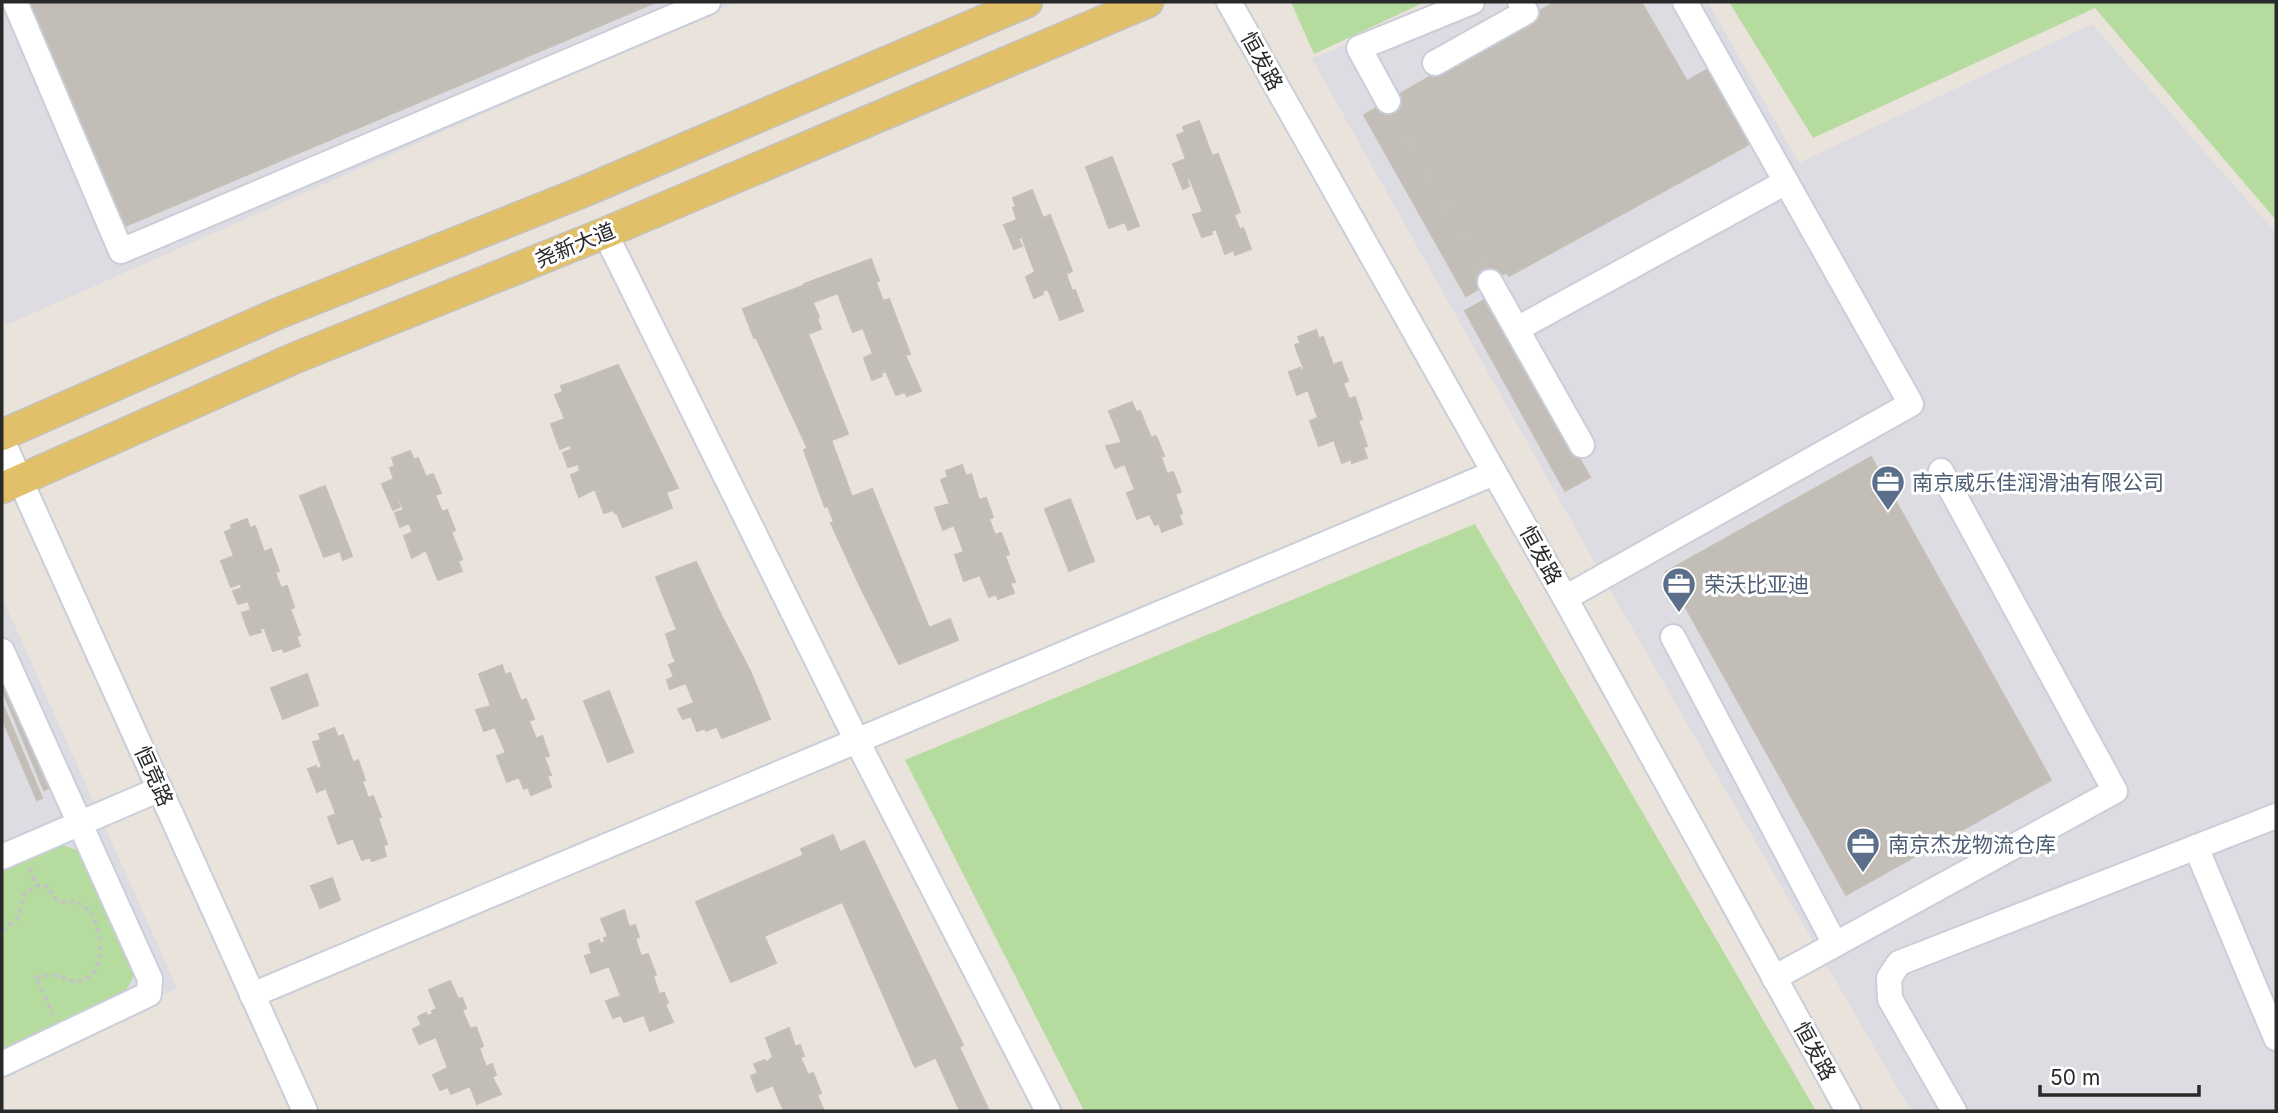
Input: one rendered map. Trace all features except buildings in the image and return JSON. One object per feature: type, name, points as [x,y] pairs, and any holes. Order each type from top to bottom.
[{"type":"main road","points":[[2,438],[277,314],[585,191],[1027,2]]},
{"type":"main road","name":"尧新大道","points":[[11,484],[295,358],[605,233],[1148,2]]},
{"type":"street","points":[[15,2],[121,251],[708,2]]},
{"type":"street","name":"恒发路","points":[[1229,2],[1565,598],[1848,1111]]},
{"type":"street","points":[[1388,101],[1359,48],[1472,2]]},
{"type":"street","points":[[1435,63],[1526,12],[1520,2]]},
{"type":"street","points":[[1565,598],[1911,404],[1685,2]]},
{"type":"street","points":[[1517,330],[1786,182]]},
{"type":"street","points":[[605,233],[857,741],[1048,1111]]},
{"type":"street","points":[[1490,282],[1582,445]]},
{"type":"street","name":"恒竞路","points":[[2,438],[11,484],[160,789],[305,1111]]},
{"type":"street","points":[[1774,978],[2115,791],[1941,471]]},
{"type":"street","points":[[253,995],[1494,473]]},
{"type":"street","points":[[1673,637],[1835,944]]},
{"type":"street","points":[[2,651],[150,979],[149,995],[2,1064]]},
{"type":"street","points":[[2,857],[160,789]]},
{"type":"street","points":[[1954,1111],[1890,999],[1889,978],[1899,963],[2276,816]]},
{"type":"street","points":[[2196,847],[2276,1038]]},
{"type":"path","points":[[2,931],[18,918],[24,894],[41,884],[48,887],[53,897],[61,902],[75,901],[93,916],[101,940],[98,964],[89,976],[79,981],[53,975],[36,978],[62,1036]]},
{"type":"shaded area","points":[[2,2],[736,2],[6,325],[2,314]]},
{"type":"shaded area","points":[[1447,2],[1708,2],[1799,163],[2092,24],[2276,233],[2276,1111],[1911,1111],[1609,588],[1312,59]]},
{"type":"shaded area","points":[[2,597],[177,988],[2,1074]]},
{"type":"green space","points":[[1291,2],[1425,2],[1314,54]]},
{"type":"green space","points":[[1729,2],[2276,2],[2276,220],[2095,8],[1813,138]]},
{"type":"green space","points":[[1475,524],[1816,1111],[1084,1111],[905,760]]},
{"type":"green space","points":[[62,845],[80,851],[134,975],[122,999],[2,1056],[2,870]]},
{"type":"tunnel","points":[[1388,101],[1490,282]]},
{"type":"place","name":"南京威乐佳润滑油有限公司","points":[[1888,512]]},
{"type":"place","name":"荣沃比亚迪","points":[[1679,614]]},
{"type":"place","name":"南京杰龙物流仓库","points":[[1863,874]]}]
